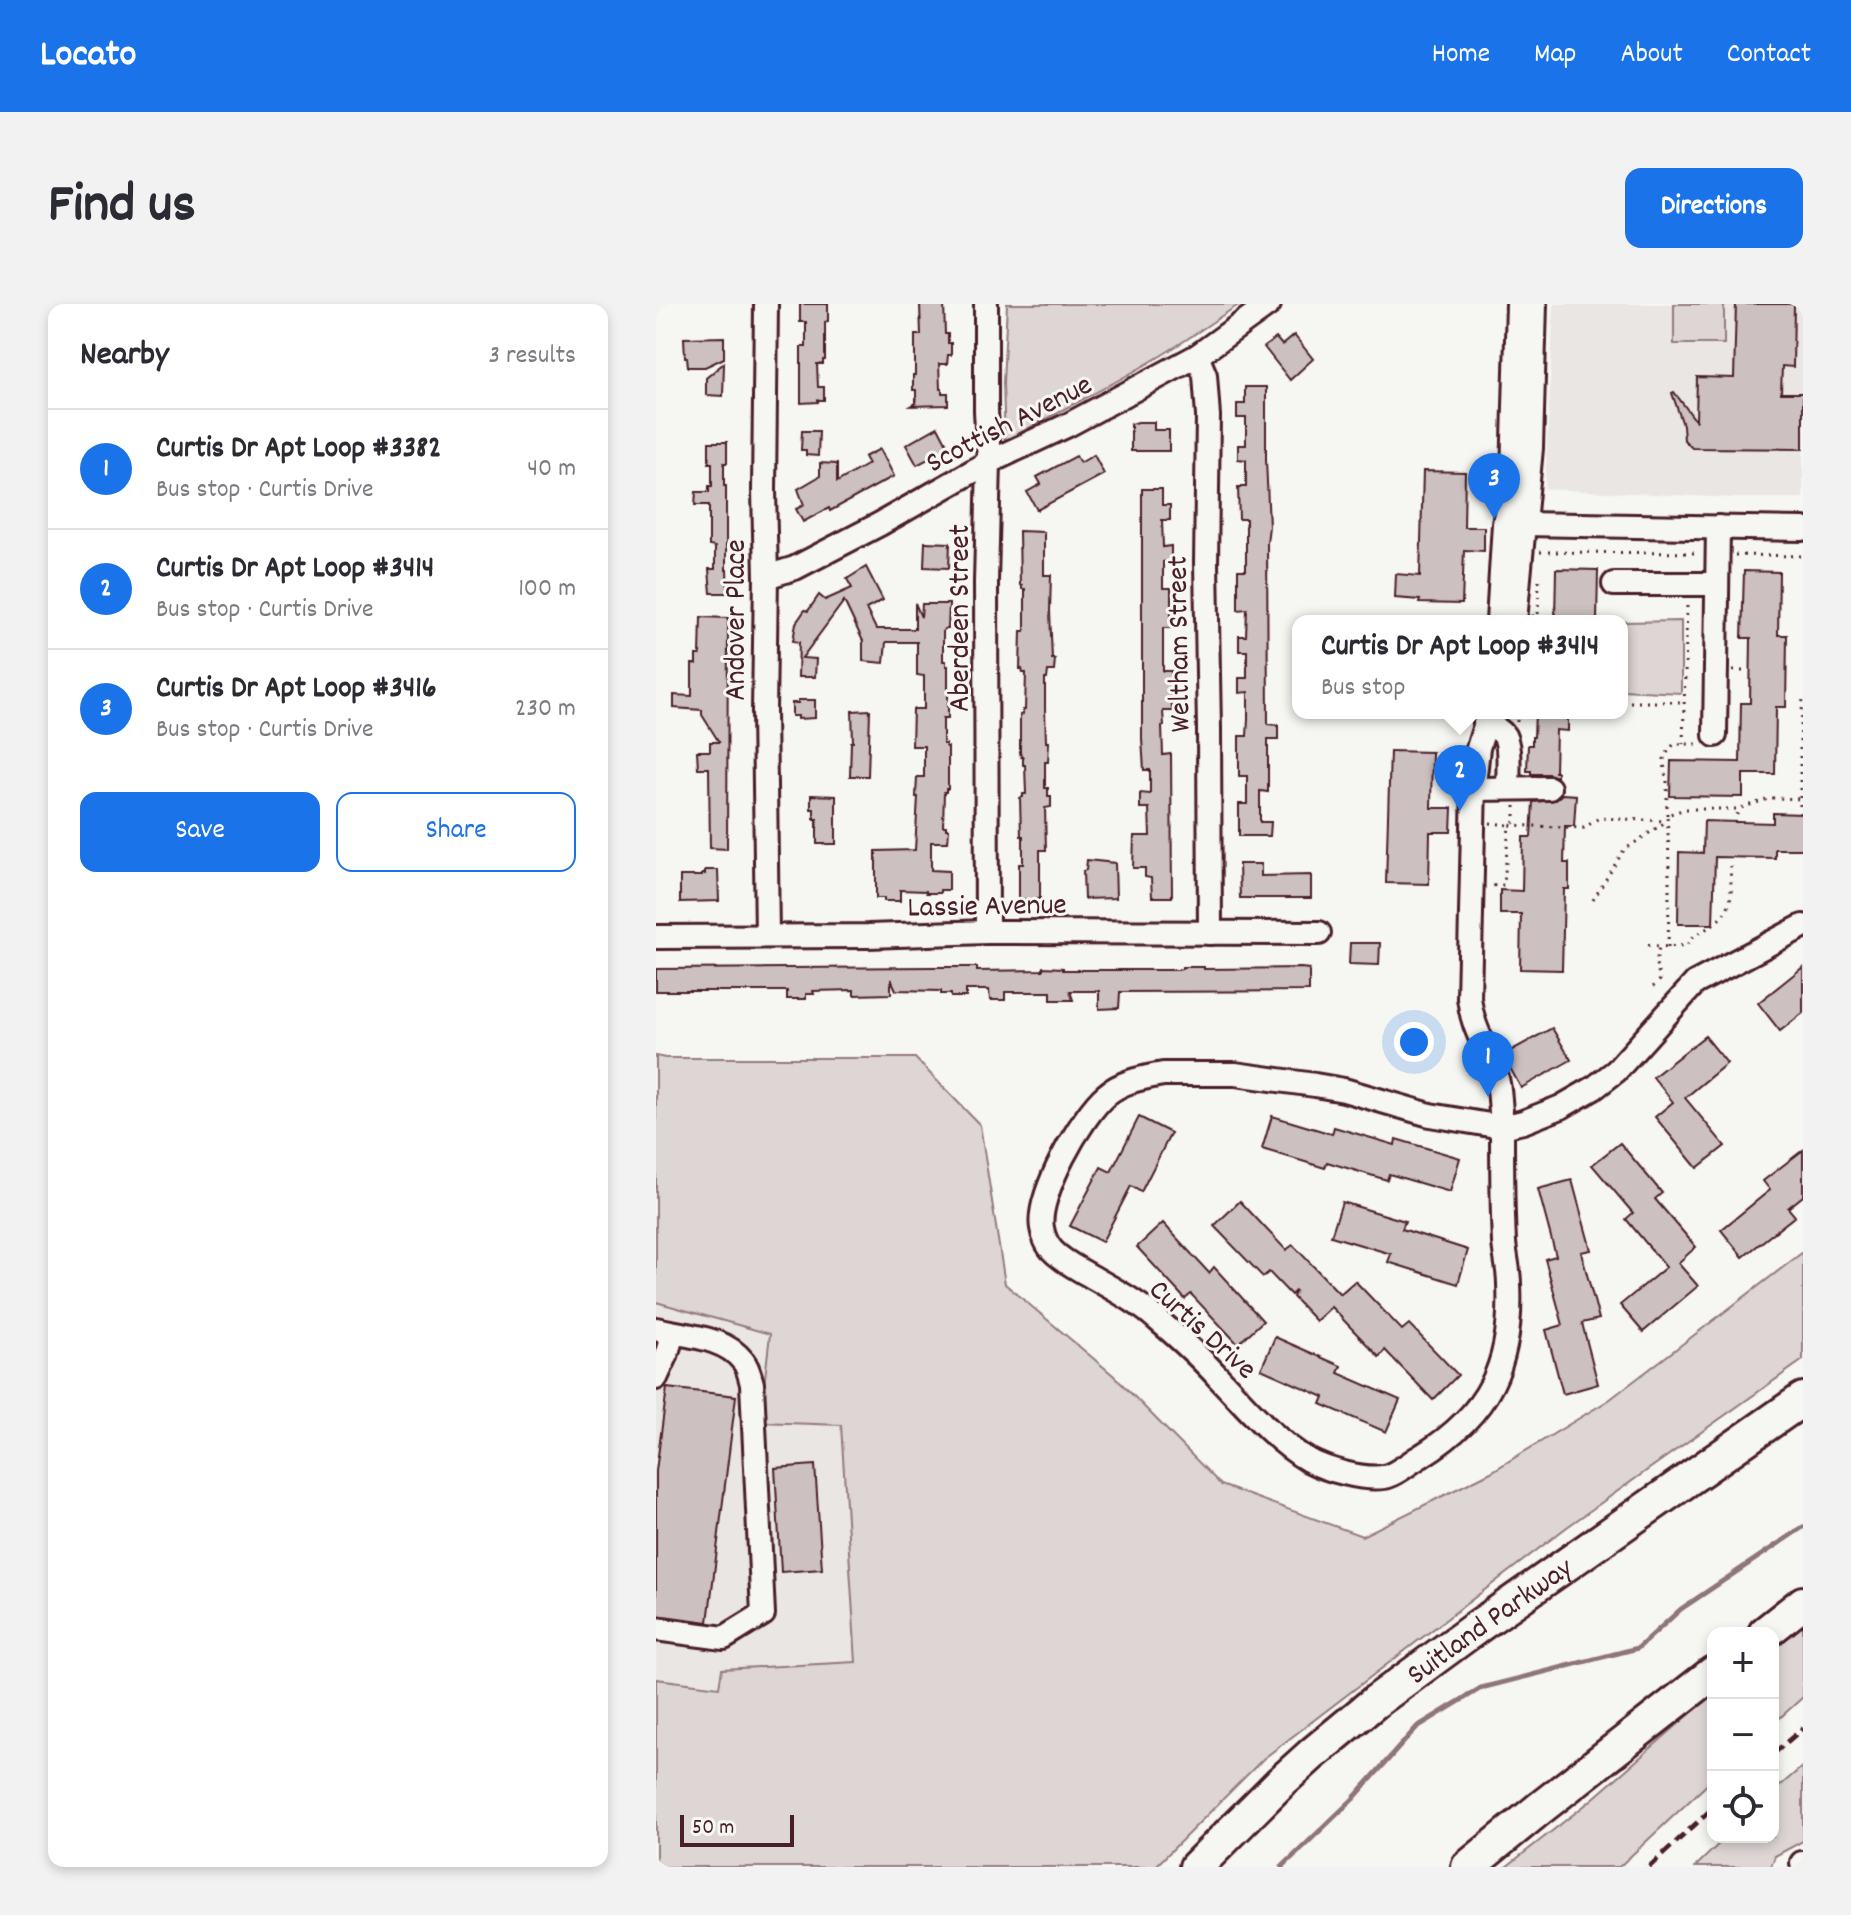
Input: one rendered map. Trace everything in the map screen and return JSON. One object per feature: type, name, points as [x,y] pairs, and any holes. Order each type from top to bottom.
[{"type":"highway","name":"Suitland Parkway","points":[[1196,1867],[1281,1782],[1375,1702],[1803,1399]]},
{"type":"highway","points":[[1773,1627],[1803,1603]]},
{"type":"highway","points":[[1468,1867],[1707,1678]]},
{"type":"street","name":"Andover Place","points":[[766,304],[764,711],[767,936]]},
{"type":"street","name":"Aberdeen Street","points":[[986,304],[989,462],[986,582],[987,932]]},
{"type":"street","name":"Scottish Avenue","points":[[766,577],[795,568],[989,462],[1068,425],[1197,356],[1269,304]]},
{"type":"street","points":[[1498,615],[1504,524],[1513,474],[1518,304]]},
{"type":"street","points":[[1516,615],[1531,448],[1535,304]]},
{"type":"street","name":"Weltham Street","points":[[1197,356],[1205,375],[1208,416],[1206,563],[1210,933]]},
{"type":"street","points":[[1524,524],[1803,529]]},
{"type":"street","points":[[1715,735],[1718,527]]},
{"type":"street","points":[[1614,584],[1717,584]]},
{"type":"street","name":"Curtis Drive","points":[[1487,719],[1478,748],[1474,789],[1469,998],[1473,1022],[1496,1076],[1502,1127],[1504,1243],[1509,1284],[1508,1341],[1495,1379],[1473,1415],[1440,1444],[1386,1477],[1356,1476],[1310,1461],[1250,1411],[1187,1345],[1148,1311],[1054,1252],[1042,1229],[1043,1205],[1048,1188],[1072,1142],[1105,1096],[1118,1086],[1145,1077],[1235,1074],[1344,1090],[1430,1115],[1502,1127],[1523,1122],[1561,1107],[1616,1071],[1695,983],[1803,926]]},
{"type":"street","points":[[1488,719],[1505,735],[1508,788]]},
{"type":"street","points":[[1474,789],[1549,788]]},
{"type":"street","name":"Lassie Avenue","points":[[656,937],[987,932],[1319,933]]},
{"type":"street","points":[[656,1378],[666,1356],[664,1331],[702,1337],[733,1350],[746,1363],[752,1384],[763,1614],[724,1638],[656,1629]]},
{"type":"path","points":[[1540,552],[1803,556]]},
{"type":"path","points":[[1668,947],[1670,855],[1664,757],[1674,744],[1682,745],[1688,584]]},
{"type":"path","points":[[1733,671],[1748,671]]},
{"type":"path","points":[[1800,814],[1803,698]]},
{"type":"path","points":[[1628,702],[1684,702]]},
{"type":"path","points":[[1593,900],[1624,850],[1667,818],[1685,809],[1738,809],[1771,798],[1801,799]]},
{"type":"path","points":[[1736,823],[1738,809]]},
{"type":"path","points":[[1648,945],[1687,945],[1694,934],[1711,926],[1722,916],[1732,903],[1730,866]]},
{"type":"path","points":[[1653,987],[1660,980],[1656,964],[1659,947]]},
{"type":"shaded area","points":[[1007,304],[1240,304],[1116,382],[1005,442],[1003,383]]},
{"type":"shaded area","points":[[1554,304],[1803,304],[1803,498],[1545,489]]},
{"type":"shaded area","points":[[1674,304],[1724,304],[1724,344],[1674,344]]},
{"type":"shaded area","points":[[1681,621],[1681,693],[1628,690],[1628,622]]},
{"type":"shaded area","points":[[656,1056],[915,1058],[980,1125],[1005,1284],[1113,1375],[1221,1485],[1362,1536],[1491,1472],[1609,1400],[1803,1252],[1803,1360],[1567,1527],[1263,1759],[1155,1867],[656,1867],[656,1679],[719,1687],[722,1669],[856,1662],[841,1425],[760,1422],[770,1334],[656,1302]]},
{"type":"shaded area","points":[[656,1302],[770,1334],[760,1422],[841,1425],[856,1662],[723,1669],[719,1687],[656,1679]]},
{"type":"shaded area","points":[[1803,1623],[1803,1697],[1779,1719],[1779,1699],[1779,1641]]},
{"type":"shaded area","points":[[1707,1699],[1707,1785],[1619,1867],[1506,1867],[1589,1802]]},
{"type":"shaded area","points":[[1803,1766],[1803,1841],[1775,1856],[1771,1867],[1695,1867],[1720,1843],[1779,1843],[1779,1787]]},
{"type":"building","points":[[800,304],[828,304],[825,360],[823,364],[817,364],[818,387],[824,387],[824,400],[818,402],[801,403],[801,347],[806,347],[806,322],[800,322]]},
{"type":"building","points":[[920,304],[944,304],[945,334],[948,334],[948,343],[951,343],[951,355],[948,355],[947,364],[939,364],[940,389],[942,393],[948,393],[948,405],[911,406],[916,403],[913,375],[915,335],[921,335]]},
{"type":"building","points":[[1736,304],[1794,304],[1793,367],[1782,366],[1781,393],[1803,393],[1803,449],[1692,448],[1684,440],[1683,425],[1672,393],[1696,421],[1697,377],[1734,378]]},
{"type":"building","points":[[1294,335],[1313,359],[1290,380],[1264,347],[1276,338],[1282,345]]},
{"type":"building","points":[[724,337],[724,358],[705,367],[688,367],[684,338]]},
{"type":"building","points":[[724,363],[723,396],[706,395],[706,378]]},
{"type":"building","points":[[1245,387],[1266,387],[1268,724],[1278,725],[1278,739],[1268,739],[1268,792],[1260,791],[1260,822],[1271,822],[1270,836],[1239,836],[1239,804],[1247,804],[1247,776],[1239,776],[1239,736],[1247,736],[1248,692],[1239,693],[1239,678],[1247,678],[1247,651],[1239,651],[1239,636],[1246,636],[1247,609],[1238,610],[1238,570],[1246,570],[1246,519],[1239,519],[1238,487],[1246,487],[1246,460],[1238,459],[1238,445],[1246,445],[1246,418],[1237,418],[1237,404],[1245,404]]},
{"type":"building","points":[[1154,422],[1154,430],[1169,430],[1169,451],[1131,451],[1131,424]]},
{"type":"building","points":[[938,427],[949,448],[917,465],[906,445]]},
{"type":"building","points":[[802,431],[819,431],[818,456],[806,455],[806,450],[801,450]]},
{"type":"building","points":[[709,442],[727,442],[724,486],[728,593],[711,593],[709,569],[715,569],[715,547],[709,546],[709,505],[695,505],[696,492],[709,492],[709,486],[712,486]]},
{"type":"building","points":[[880,449],[894,476],[803,522],[796,509],[804,505],[798,489],[820,476],[820,463],[837,464],[837,482],[868,464],[864,457]]},
{"type":"building","points":[[1094,455],[1104,474],[1037,510],[1027,492],[1041,484],[1037,477],[1076,456],[1080,463]]},
{"type":"building","points":[[1423,471],[1465,472],[1464,527],[1484,527],[1484,551],[1464,550],[1462,604],[1419,603],[1420,600],[1395,598],[1396,574],[1420,576]]},
{"type":"building","points":[[1142,489],[1162,489],[1162,505],[1170,505],[1170,520],[1162,520],[1163,547],[1171,546],[1171,561],[1163,562],[1163,588],[1171,588],[1171,628],[1163,628],[1163,671],[1171,671],[1172,711],[1163,711],[1162,726],[1163,755],[1171,754],[1172,897],[1152,897],[1151,878],[1145,877],[1145,868],[1133,868],[1134,836],[1150,836],[1149,808],[1140,808],[1140,793],[1150,794],[1150,770],[1144,770],[1142,739]]},
{"type":"building","points":[[1019,531],[1044,532],[1044,575],[1051,575],[1052,659],[1055,659],[1054,671],[1048,671],[1045,679],[1046,742],[1049,742],[1045,788],[1051,796],[1051,807],[1045,808],[1046,850],[1040,850],[1040,899],[1019,899],[1019,864],[1023,864],[1020,798],[1026,794],[1025,765],[1020,752],[1020,715],[1025,710],[1026,673],[1020,669],[1021,631],[1025,631],[1025,589],[1020,585]]},
{"type":"building","points":[[925,542],[950,543],[949,568],[924,567]]},
{"type":"building","points":[[866,567],[883,600],[866,609],[876,629],[915,629],[915,603],[921,617],[922,604],[949,604],[948,629],[943,631],[943,661],[948,666],[948,718],[943,718],[943,744],[948,747],[948,789],[944,792],[943,826],[949,829],[948,842],[931,842],[931,870],[949,871],[949,890],[926,893],[900,890],[900,901],[876,898],[876,851],[915,850],[917,777],[924,777],[924,746],[912,746],[913,709],[924,709],[924,676],[917,675],[917,642],[886,642],[884,663],[863,661],[863,641],[844,601],[802,658],[816,659],[815,677],[798,677],[799,642],[793,641],[796,623],[819,595],[825,600],[852,588],[847,579]]},
{"type":"building","points":[[1556,569],[1598,570],[1597,615],[1555,615]]},
{"type":"building","points":[[1744,571],[1779,572],[1778,635],[1787,635],[1786,707],[1776,707],[1775,774],[1743,774],[1743,797],[1670,796],[1671,761],[1740,762],[1741,703],[1750,703],[1751,638],[1742,638]]},
{"type":"building","points":[[701,617],[728,618],[727,849],[710,848],[709,768],[698,768],[697,751],[710,751],[710,742],[719,742],[702,710],[674,708],[674,695],[692,696],[692,664],[696,664],[696,655],[700,655]]},
{"type":"building","points":[[798,700],[815,700],[815,718],[798,719],[798,716],[792,716],[792,703],[798,703]]},
{"type":"building","points":[[870,710],[868,776],[850,776],[852,711]]},
{"type":"building","points":[[1535,719],[1568,719],[1568,731],[1556,730],[1557,777],[1527,771],[1528,745],[1532,745]]},
{"type":"building","points":[[1390,751],[1432,752],[1431,808],[1452,808],[1451,832],[1430,832],[1429,884],[1386,883]]},
{"type":"building","points":[[1562,794],[1576,795],[1574,826],[1565,826],[1564,863],[1569,863],[1569,889],[1564,889],[1562,970],[1520,969],[1521,914],[1500,914],[1500,890],[1522,891],[1523,837],[1531,837],[1533,802],[1555,800]]},
{"type":"building","points":[[811,795],[836,796],[836,844],[817,844],[817,819],[814,819],[814,809],[811,809]]},
{"type":"building","points":[[1773,813],[1803,814],[1803,849],[1775,849],[1775,858],[1715,857],[1713,924],[1678,924],[1679,852],[1703,853],[1704,821],[1773,823]]},
{"type":"building","points":[[1087,860],[1115,863],[1116,898],[1084,899],[1083,871],[1086,870]]},
{"type":"building","points":[[1239,864],[1261,864],[1261,876],[1311,875],[1311,898],[1240,898]]},
{"type":"building","points":[[705,870],[718,870],[719,901],[680,902],[680,876],[702,876]]},
{"type":"building","points":[[1350,943],[1380,943],[1379,965],[1349,964]]},
{"type":"building","points":[[977,967],[977,971],[1043,970],[1043,967],[1063,970],[1301,968],[1309,969],[1309,991],[1120,992],[1119,1008],[1099,1009],[1099,991],[1070,991],[1073,1000],[1051,1000],[1051,992],[1005,992],[1005,1000],[990,1000],[989,990],[966,990],[966,997],[951,997],[951,994],[941,994],[941,991],[896,990],[891,979],[891,994],[854,995],[854,990],[813,991],[814,994],[806,994],[806,999],[787,999],[787,991],[656,991],[656,969]]},
{"type":"building","points":[[1803,967],[1803,1013],[1780,1031],[1758,1003]]},
{"type":"building","points":[[1552,1028],[1571,1060],[1521,1088],[1503,1055]]},
{"type":"building","points":[[1705,1036],[1727,1063],[1685,1098],[1725,1146],[1697,1168],[1655,1117],[1673,1102],[1653,1077]]},
{"type":"building","points":[[1272,1116],[1332,1134],[1334,1127],[1395,1145],[1396,1139],[1460,1158],[1450,1192],[1389,1174],[1387,1180],[1327,1162],[1325,1168],[1262,1149]]},
{"type":"building","points":[[1139,1117],[1171,1133],[1141,1192],[1131,1186],[1102,1242],[1070,1226],[1101,1167],[1111,1172]]},
{"type":"building","points":[[1620,1143],[1662,1193],[1655,1199],[1696,1247],[1678,1263],[1698,1286],[1643,1332],[1620,1305],[1666,1267],[1626,1219],[1633,1213],[1592,1165]]},
{"type":"building","points":[[1803,1150],[1803,1196],[1788,1208],[1795,1216],[1743,1257],[1721,1230],[1770,1190],[1763,1181]]},
{"type":"building","points":[[1572,1180],[1591,1250],[1581,1252],[1599,1319],[1582,1323],[1598,1384],[1563,1394],[1546,1330],[1563,1325],[1545,1259],[1556,1256],[1538,1189]]},
{"type":"building","points":[[1240,1201],[1286,1250],[1293,1245],[1340,1294],[1355,1281],[1402,1330],[1409,1324],[1458,1375],[1433,1400],[1385,1350],[1379,1357],[1331,1307],[1316,1321],[1293,1297],[1296,1290],[1291,1295],[1269,1272],[1263,1277],[1214,1226]]},
{"type":"building","points":[[1342,1202],[1405,1221],[1402,1229],[1468,1250],[1458,1284],[1388,1262],[1391,1254],[1331,1236]]},
{"type":"building","points":[[1163,1223],[1209,1273],[1214,1267],[1263,1321],[1238,1344],[1191,1294],[1185,1299],[1137,1247]]},
{"type":"building","points":[[1275,1337],[1341,1366],[1338,1373],[1400,1400],[1386,1432],[1321,1404],[1324,1397],[1261,1369]]},
{"type":"building","points":[[667,1388],[736,1396],[708,1622],[656,1615],[656,1471]]},
{"type":"building","points":[[815,1465],[822,1569],[781,1572],[775,1468]]},
{"type":"waterway","points":[[1282,1867],[1353,1799],[1417,1727],[1481,1688],[1638,1648],[1681,1609],[1803,1527]]},
{"type":"railway","points":[[1779,1749],[1803,1728]]},
{"type":"railway","points":[[1649,1867],[1707,1814]]},
{"type":"place","name":"Curtis Dr Apt Loop #3416","points":[[1494,519]]},
{"type":"place","name":"Curtis Dr Apt Loop #3414","points":[[1460,811]]},
{"type":"place","name":"Curtis Dr Apt Loop #3382","points":[[1488,1097]]}]
